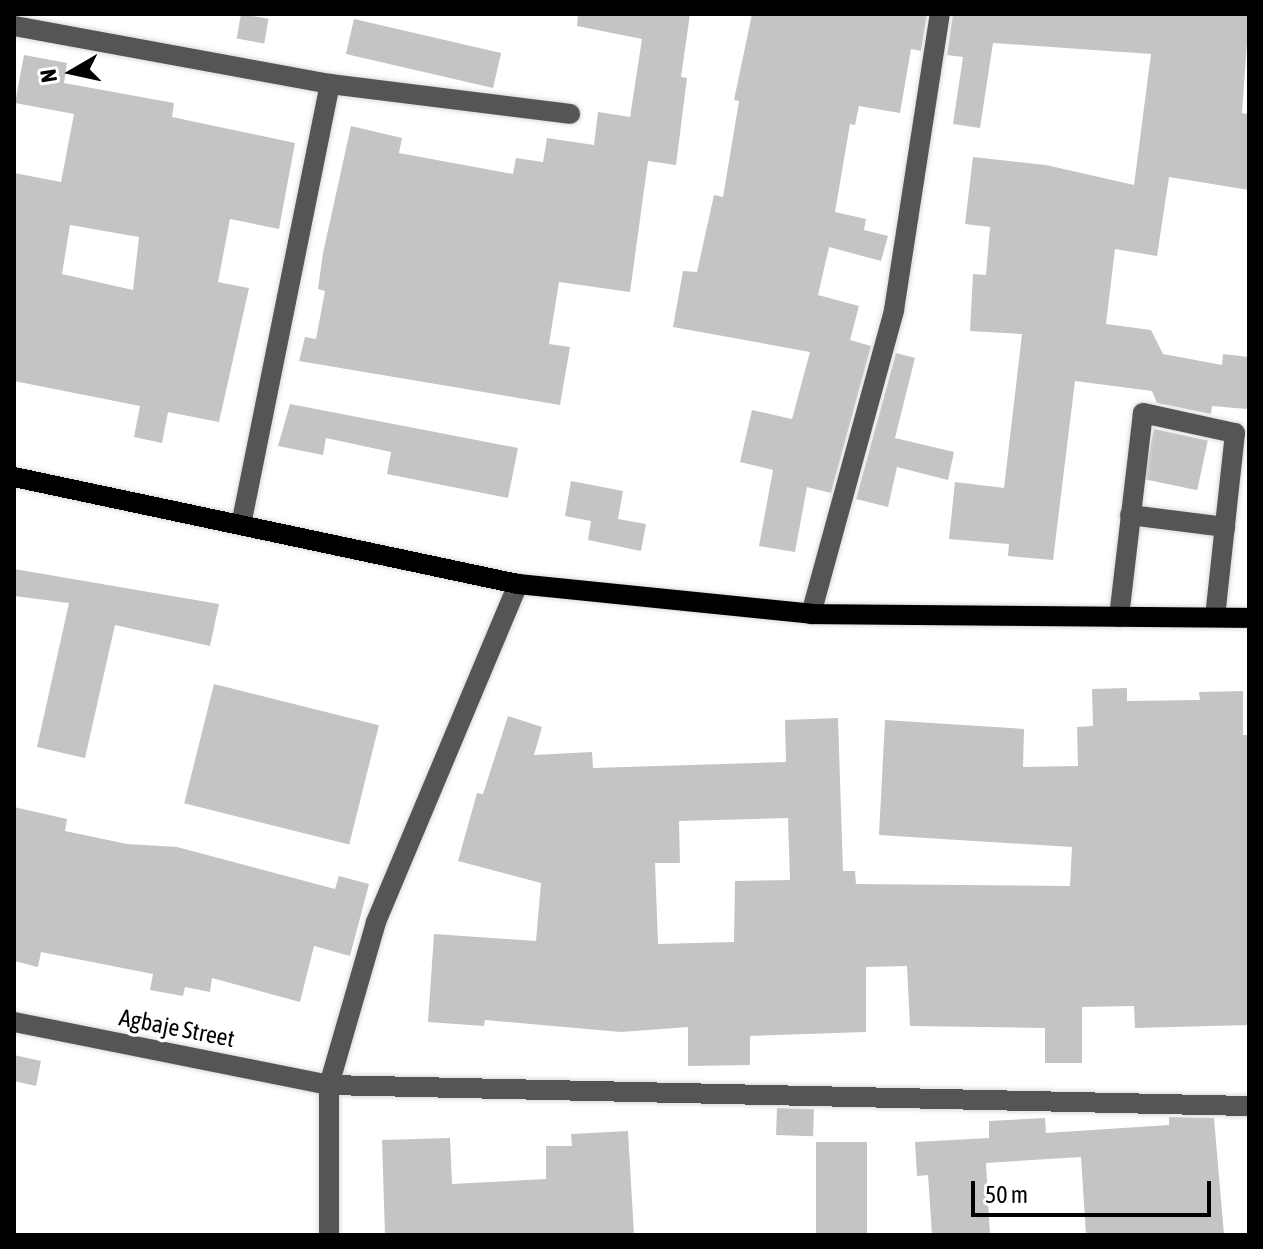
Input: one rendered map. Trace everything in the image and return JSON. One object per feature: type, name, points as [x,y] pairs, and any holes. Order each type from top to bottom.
[{"type":"main road","points":[[14,477],[518,584],[811,614],[1249,618]]},
{"type":"street","points":[[811,614],[894,310],[940,14]]},
{"type":"street","points":[[14,26],[330,84],[570,114]]},
{"type":"street","points":[[241,525],[330,84]]},
{"type":"street","points":[[1119,617],[1143,413],[1233,430],[1215,617]]},
{"type":"street","points":[[1130,515],[1225,527]]},
{"type":"street","points":[[329,1235],[329,1085],[376,922],[518,584]]},
{"type":"street","name":"Agbaje Street","points":[[14,1022],[329,1085],[1249,1106]]},
{"type":"building","points":[[241,14],[269,19],[264,43],[237,39]]},
{"type":"building","points":[[578,14],[690,14],[681,77],[687,78],[676,165],[648,161],[630,292],[559,282],[549,344],[570,347],[560,405],[299,361],[305,337],[316,339],[325,291],[318,289],[323,253],[351,126],[402,138],[399,153],[513,174],[516,158],[543,162],[547,138],[594,145],[598,112],[630,117],[642,39],[577,26]]},
{"type":"building","points":[[752,14],[927,14],[921,51],[911,49],[900,113],[859,106],[855,125],[850,124],[835,212],[866,219],[864,230],[888,236],[881,261],[829,247],[818,295],[859,306],[850,340],[871,346],[831,493],[807,487],[795,552],[759,546],[773,470],[740,462],[752,410],[792,419],[810,352],[673,327],[683,271],[697,272],[714,195],[723,197],[739,101],[734,100]]},
{"type":"building","points":[[953,14],[1249,14],[1242,113],[1249,114],[1249,190],[1169,177],[1157,256],[1115,249],[1106,324],[1151,330],[1163,354],[1222,365],[1223,354],[1249,357],[1247,409],[1212,406],[1211,414],[1157,403],[1152,391],[1075,381],[1053,560],[1008,556],[1009,544],[949,539],[955,482],[1004,488],[1022,334],[970,331],[973,274],[986,275],[990,227],[965,224],[973,157],[1046,165],[1134,185],[1151,54],[993,43],[980,128],[953,124],[963,57],[947,55]]},
{"type":"building","points":[[354,19],[501,53],[493,88],[346,54]]},
{"type":"building","points":[[24,55],[67,63],[64,83],[174,103],[172,117],[295,143],[279,229],[230,219],[218,282],[249,288],[219,422],[168,412],[162,443],[134,437],[140,406],[14,381],[14,173],[61,182],[74,114],[15,103]],"holes":[[[70,225],[139,237],[133,290],[62,274]]]},
{"type":"building","points":[[896,353],[915,358],[895,438],[954,452],[948,480],[897,467],[888,507],[856,499]]},
{"type":"building","points":[[290,404],[518,448],[508,498],[387,474],[391,452],[326,438],[323,455],[278,446]]},
{"type":"building","points":[[1154,429],[1208,440],[1197,490],[1143,479]]},
{"type":"building","points":[[571,481],[623,491],[618,519],[646,524],[641,551],[588,540],[591,521],[565,516]]},
{"type":"building","points":[[14,569],[219,604],[210,646],[115,625],[85,758],[37,747],[69,603],[14,596]]},
{"type":"building","points":[[214,684],[379,725],[349,844],[184,803]]},
{"type":"building","points":[[1127,688],[1127,701],[1200,700],[1199,692],[1243,691],[1243,735],[1249,735],[1249,1025],[1135,1028],[1134,1006],[1082,1007],[1082,1063],[1045,1063],[1045,1028],[910,1026],[907,966],[866,967],[866,1032],[750,1036],[750,1065],[688,1066],[688,1027],[621,1032],[485,1020],[484,1026],[428,1022],[434,934],[536,941],[541,883],[458,861],[477,793],[483,794],[508,716],[542,727],[534,755],[592,752],[593,768],[786,762],[785,720],[838,718],[843,871],[855,871],[856,884],[1070,886],[1072,847],[879,835],[885,720],[1024,729],[1023,767],[1078,766],[1077,727],[1093,726],[1092,689]],"holes":[[[788,818],[790,880],[735,881],[734,942],[658,944],[655,863],[680,863],[679,821]]]},
{"type":"building","points":[[14,807],[67,819],[65,831],[127,844],[177,847],[335,889],[339,876],[369,884],[350,956],[314,946],[300,1002],[212,978],[210,992],[185,987],[183,996],[150,990],[153,974],[41,952],[38,967],[14,961]]},
{"type":"building","points":[[14,1055],[41,1061],[36,1086],[14,1081]]},
{"type":"building","points":[[777,1108],[814,1109],[813,1136],[776,1135]]},
{"type":"building","points":[[1169,1117],[1214,1118],[1224,1235],[1086,1235],[1081,1157],[986,1163],[990,1235],[932,1235],[928,1175],[917,1176],[915,1142],[989,1138],[989,1121],[1045,1118],[1046,1133],[1169,1125]]},
{"type":"building","points":[[628,1131],[634,1235],[385,1235],[382,1140],[450,1138],[452,1184],[546,1179],[546,1146],[572,1146],[571,1134]]},
{"type":"building","points":[[816,1142],[867,1142],[867,1235],[816,1235]]}]
